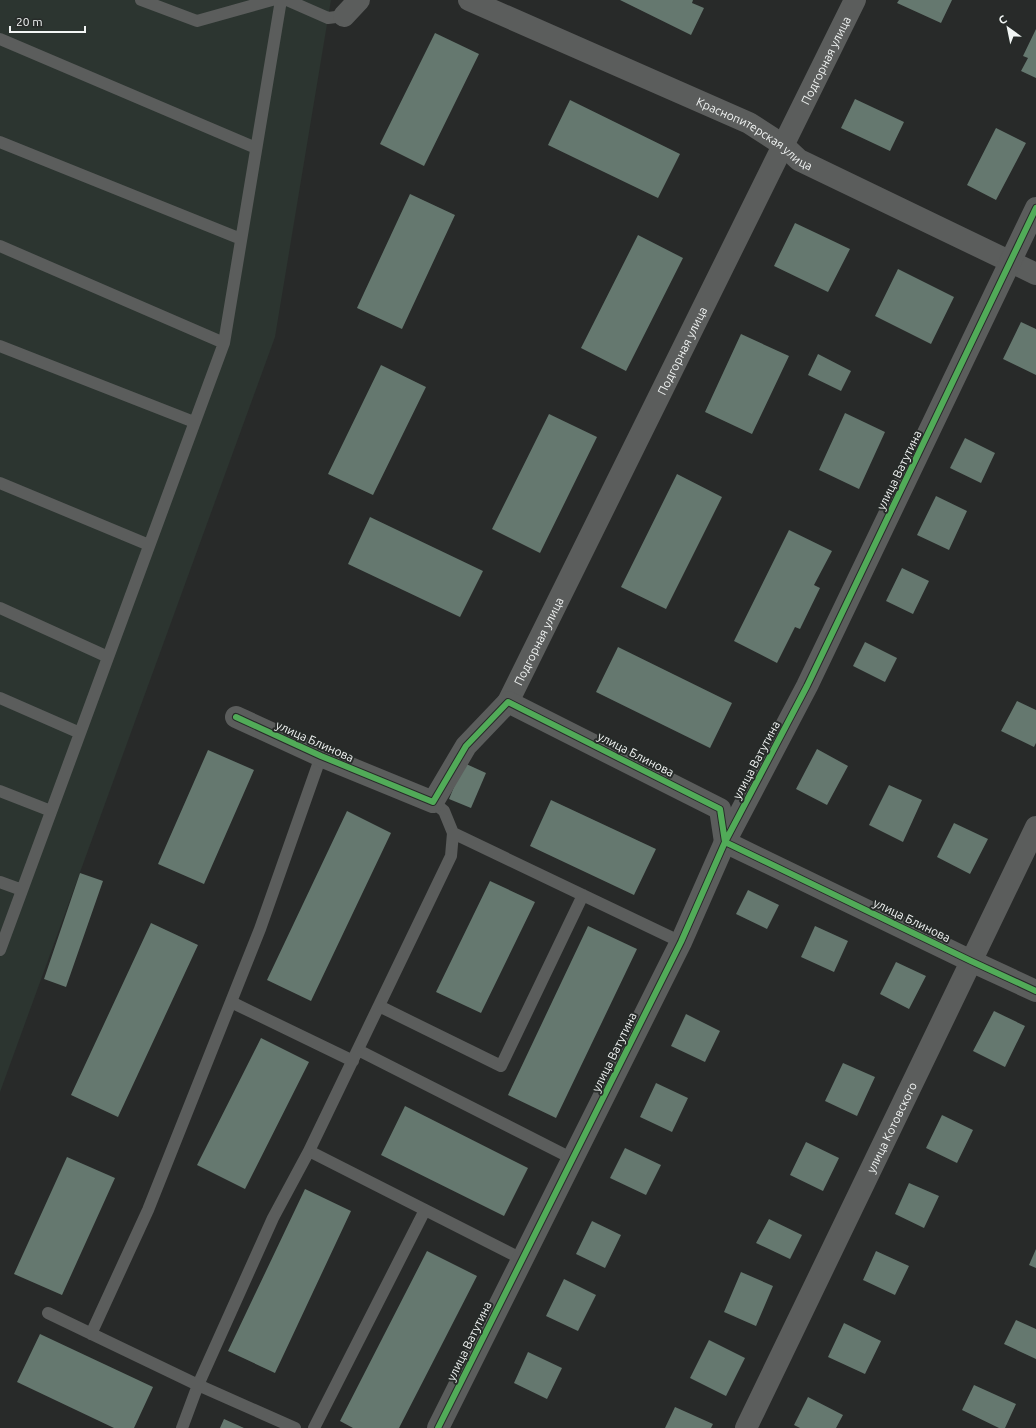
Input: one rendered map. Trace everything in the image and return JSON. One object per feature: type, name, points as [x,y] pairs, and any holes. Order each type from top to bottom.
[{"type":"street","points":[[344,16],[359,0]]},
{"type":"street","name":"Краснопитерская улица","points":[[469,0],[749,123],[784,145],[799,160],[1036,274]]},
{"type":"street","name":"Подгорная улица","points":[[508,702],[855,0]]},
{"type":"street","name":"улица Ватутина","points":[[438,1428],[681,942],[725,842],[807,686],[1036,208]]},
{"type":"street","points":[[433,802],[466,746],[508,702]]},
{"type":"street","name":"улица Блинова","points":[[508,702],[720,808],[725,842],[1036,991]]},
{"type":"street","name":"улица Блинова","points":[[236,718],[321,756],[433,802]]},
{"type":"street","name":"улица Котовского","points":[[746,1428],[1036,827]]},
{"type":"lane","points":[[141,0],[197,21],[272,0]]},
{"type":"lane","points":[[0,950],[224,343],[281,0]]},
{"type":"lane","points":[[287,0],[328,18],[344,16]]},
{"type":"lane","points":[[0,39],[256,148]]},
{"type":"lane","points":[[0,142],[241,239]]},
{"type":"lane","points":[[0,246],[224,343]]},
{"type":"lane","points":[[0,346],[194,422]]},
{"type":"lane","points":[[0,483],[149,545]]},
{"type":"lane","points":[[0,608],[108,657]]},
{"type":"lane","points":[[0,698],[80,733]]},
{"type":"lane","points":[[91,1334],[148,1210],[231,1002],[260,929],[321,756]]},
{"type":"lane","points":[[0,790],[51,811]]},
{"type":"lane","points":[[182,1428],[198,1385],[273,1218],[309,1151],[451,856],[453,833],[444,811],[433,802]]},
{"type":"lane","points":[[453,833],[681,942]]},
{"type":"lane","points":[[0,882],[22,890]]},
{"type":"lane","points":[[379,1006],[501,1066],[583,896]]},
{"type":"lane","points":[[231,1002],[355,1055],[573,1160]]},
{"type":"lane","points":[[309,1151],[522,1258]]},
{"type":"lane","points":[[314,1428],[425,1210]]},
{"type":"lane","points":[[48,1313],[198,1385],[295,1428]]},
{"type":"shaded area","points":[[0,0],[331,0],[275,337],[0,1092]]},
{"type":"building","points":[[620,0],[693,0],[692,3],[704,8],[691,35]]},
{"type":"building","points":[[899,0],[952,0],[941,23],[897,3]]},
{"type":"building","points":[[1036,29],[1036,78],[1021,71],[1028,58],[1023,56]]},
{"type":"building","points":[[435,33],[479,54],[424,166],[380,144]]},
{"type":"building","points":[[855,99],[904,122],[890,151],[841,128]]},
{"type":"building","points":[[570,100],[680,154],[658,198],[548,145]]},
{"type":"building","points":[[996,128],[1026,143],[996,200],[967,185]]},
{"type":"building","points":[[410,194],[455,215],[402,329],[357,308]]},
{"type":"building","points":[[795,223],[850,249],[828,292],[774,266]]},
{"type":"building","points":[[638,235],[683,258],[626,371],[581,348]]},
{"type":"building","points":[[898,269],[954,297],[931,344],[875,316]]},
{"type":"building","points":[[1021,322],[1036,329],[1036,375],[1003,359]]},
{"type":"building","points":[[741,334],[789,356],[752,434],[705,412]]},
{"type":"building","points":[[818,354],[851,371],[841,391],[808,375]]},
{"type":"building","points":[[381,365],[426,387],[373,495],[328,474]]},
{"type":"building","points":[[845,413],[885,432],[859,489],[819,470]]},
{"type":"building","points":[[549,414],[597,437],[540,553],[492,529]]},
{"type":"building","points":[[965,438],[995,453],[981,483],[950,468]]},
{"type":"building","points":[[677,474],[722,497],[666,609],[621,587]]},
{"type":"building","points":[[936,496],[967,511],[949,550],[917,535]]},
{"type":"building","points":[[370,517],[483,571],[460,617],[348,564]]},
{"type":"building","points":[[789,530],[832,551],[814,585],[820,588],[800,629],[795,627],[777,663],[734,641]]},
{"type":"building","points":[[902,568],[929,581],[913,614],[886,601]]},
{"type":"building","points":[[865,642],[897,658],[885,682],[853,666]]},
{"type":"building","points":[[618,647],[732,703],[710,748],[596,692]]},
{"type":"building","points":[[1017,701],[1036,710],[1036,743],[1034,747],[1001,731]]},
{"type":"building","points":[[817,749],[848,766],[827,805],[796,789]]},
{"type":"building","points":[[208,750],[254,770],[204,884],[158,864]]},
{"type":"building","points":[[464,763],[486,773],[471,808],[449,799]]},
{"type":"building","points":[[889,785],[922,800],[903,842],[869,825]]},
{"type":"building","points":[[551,800],[656,849],[634,895],[530,846]]},
{"type":"building","points":[[347,811],[391,833],[311,1001],[267,980]]},
{"type":"building","points":[[954,823],[988,839],[970,874],[937,857]]},
{"type":"building","points":[[80,873],[103,881],[66,987],[44,979]]},
{"type":"building","points":[[490,881],[535,902],[481,1013],[436,992]]},
{"type":"building","points":[[748,890],[779,905],[767,929],[736,914]]},
{"type":"building","points":[[151,923],[198,945],[118,1117],[71,1095]]},
{"type":"building","points":[[588,926],[637,949],[556,1118],[508,1095]]},
{"type":"building","points":[[815,926],[848,941],[834,972],[801,957]]},
{"type":"building","points":[[896,962],[926,976],[909,1009],[880,994]]},
{"type":"building","points":[[994,1011],[1025,1026],[1005,1067],[973,1051]]},
{"type":"building","points":[[686,1014],[720,1031],[705,1062],[671,1046]]},
{"type":"building","points":[[261,1038],[309,1062],[245,1189],[197,1165]]},
{"type":"building","points":[[843,1063],[875,1077],[857,1116],[825,1101]]},
{"type":"building","points":[[656,1083],[688,1098],[672,1132],[640,1117]]},
{"type":"building","points":[[405,1106],[528,1168],[504,1216],[381,1155]]},
{"type":"building","points":[[942,1115],[973,1130],[957,1163],[926,1148]]},
{"type":"building","points":[[806,1142],[839,1158],[823,1191],[790,1175]]},
{"type":"building","points":[[625,1148],[661,1165],[646,1195],[610,1178]]},
{"type":"building","points":[[67,1157],[115,1178],[62,1295],[14,1274]]},
{"type":"building","points":[[909,1183],[939,1196],[924,1228],[895,1214]]},
{"type":"building","points":[[305,1189],[351,1211],[275,1373],[228,1351]]},
{"type":"building","points":[[769,1219],[802,1235],[790,1259],[756,1243]]},
{"type":"building","points":[[592,1221],[621,1235],[605,1268],[576,1254]]},
{"type":"building","points":[[1036,1249],[1036,1268],[1029,1265]]},
{"type":"building","points":[[427,1251],[477,1276],[399,1428],[353,1428],[340,1421]]},
{"type":"building","points":[[876,1251],[909,1266],[895,1295],[863,1280]]},
{"type":"building","points":[[741,1272],[773,1286],[756,1326],[724,1312]]},
{"type":"building","points":[[564,1279],[596,1295],[578,1331],[546,1316]]},
{"type":"building","points":[[1016,1320],[1036,1329],[1036,1359],[1004,1344]]},
{"type":"building","points":[[844,1323],[881,1341],[865,1374],[828,1357]]},
{"type":"building","points":[[40,1334],[153,1387],[134,1428],[114,1428],[17,1382]]},
{"type":"building","points":[[709,1340],[745,1358],[726,1396],[690,1378]]},
{"type":"building","points":[[528,1352],[562,1368],[547,1399],[514,1383]]},
{"type":"building","points":[[974,1385],[1016,1404],[1005,1428],[999,1428],[962,1410]]},
{"type":"building","points":[[808,1397],[843,1415],[836,1428],[800,1428],[794,1425]]},
{"type":"building","points":[[675,1407],[713,1424],[711,1428],[665,1428]]},
{"type":"building","points":[[224,1419],[244,1428],[220,1428]]},
{"type":"cycle path","points":[[438,1428],[681,942],[725,842],[807,686],[1036,208]]},
{"type":"cycle path","points":[[236,717],[321,756],[433,802],[466,746],[508,702],[720,809],[725,842],[1036,991]]}]
